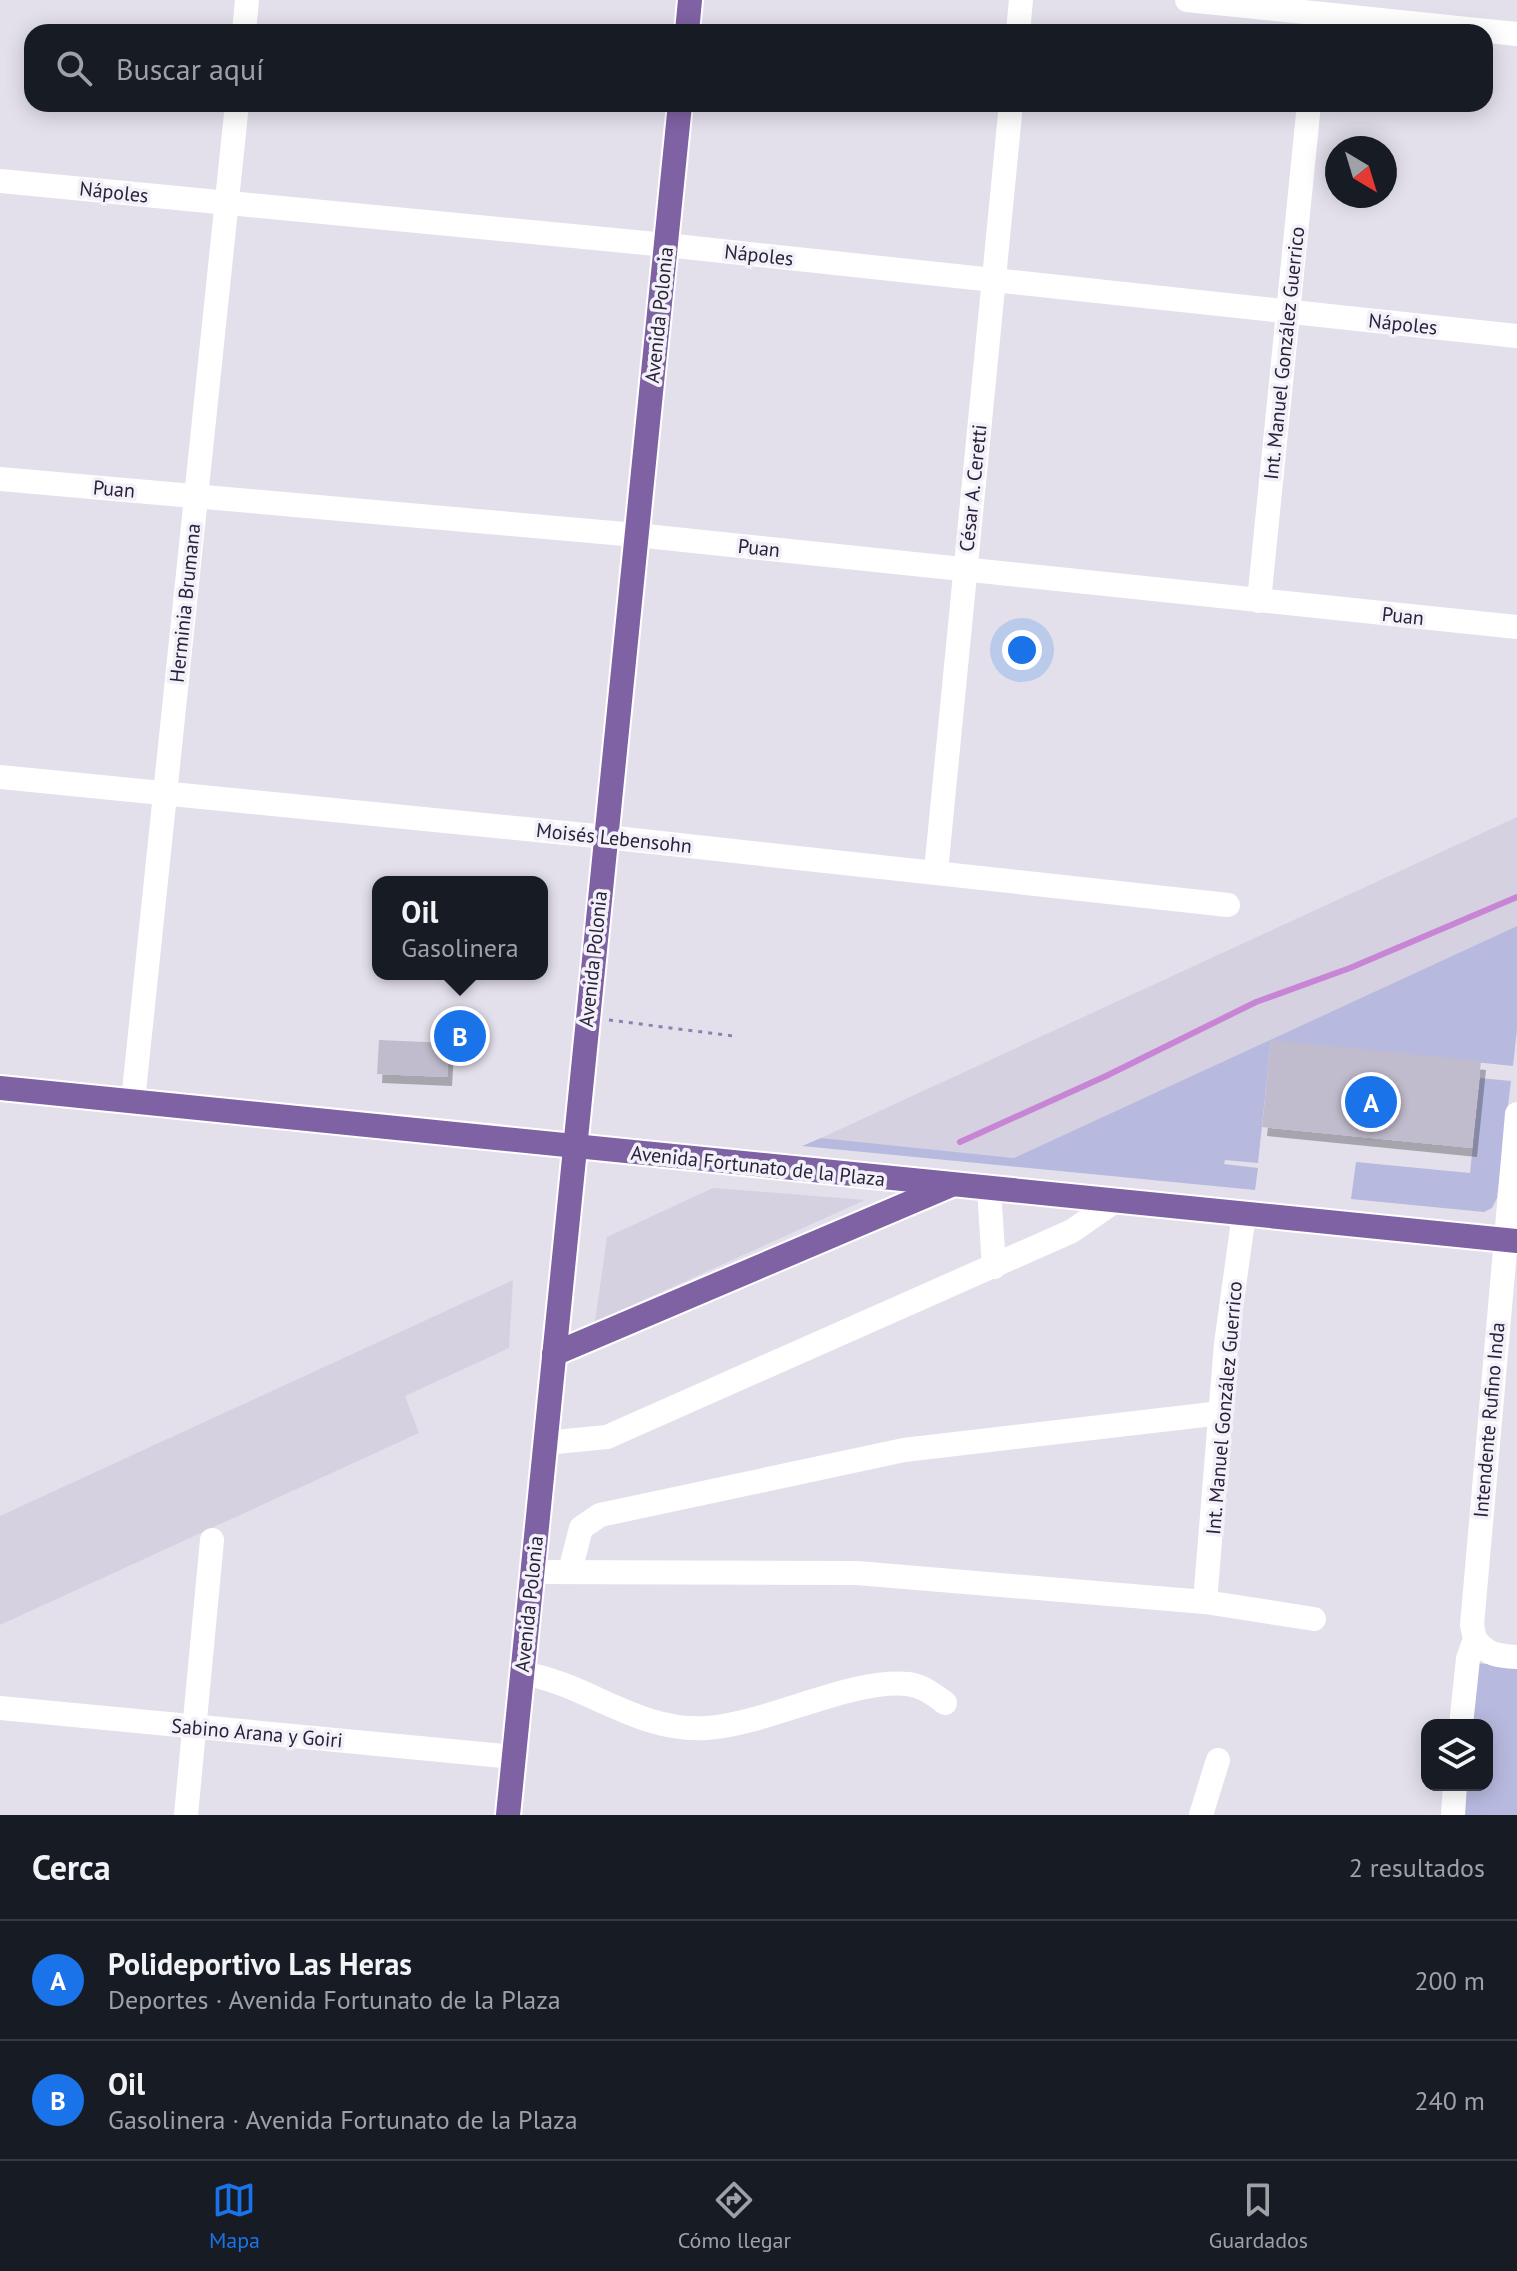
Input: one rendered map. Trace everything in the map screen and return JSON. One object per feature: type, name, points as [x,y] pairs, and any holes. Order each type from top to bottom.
[{"type":"main road","points":[[688,24],[690,0]]},
{"type":"main road","name":"Avenida Polonia","points":[[508,1815],[679,112]]},
{"type":"main road","name":"Avenida Fortunato de la Plaza","points":[[0,1088],[1510,1241]]},
{"type":"main road","points":[[554,1354],[950,1185]]},
{"type":"street","points":[[245,24],[247,0]]},
{"type":"street","points":[[1019,24],[1021,0]]},
{"type":"street","points":[[1187,0],[1406,24]]},
{"type":"street","points":[[1493,32],[1517,34]]},
{"type":"street","name":"Herminia Brumana","points":[[133,1101],[236,112]]},
{"type":"street","name":"César A. Ceretti","points":[[936,871],[1010,112]]},
{"type":"street","name":"Int. Manuel González Guerrico","points":[[1259,601],[1308,112]]},
{"type":"street","name":"Nápoles","points":[[0,181],[666,245],[1517,336]]},
{"type":"street","name":"Puan","points":[[0,479],[636,535],[1517,627]]},
{"type":"street","name":"Moisés Lebensohn","points":[[0,777],[936,871],[1228,905]]},
{"type":"street","name":"Intendente Rufino Inda","points":[[1462,1719],[1468,1659],[1475,1639],[1472,1625],[1510,1241],[1517,1114]]},
{"type":"street","points":[[989,1189],[994,1267]]},
{"type":"street","points":[[545,1443],[607,1437],[1072,1231],[1115,1201]]},
{"type":"street","name":"Int. Manuel González Guerrico","points":[[1205,1602],[1221,1413],[1244,1214]]},
{"type":"street","points":[[570,1571],[581,1528],[600,1515],[618,1510],[904,1450],[1221,1413]]},
{"type":"street","points":[[186,1815],[212,1540]]},
{"type":"street","points":[[532,1572],[857,1573],[1205,1602],[1314,1619]]},
{"type":"street","points":[[1475,1639],[1484,1651],[1517,1657]]},
{"type":"street","points":[[522,1673],[553,1678],[642,1721],[676,1728],[708,1728],[747,1721],[881,1685],[909,1684],[928,1690],[945,1703]]},
{"type":"street","name":"Sabino Arana y Goiri","points":[[0,1708],[514,1757]]},
{"type":"street","points":[[1201,1815],[1218,1760]]},
{"type":"street","points":[[1453,1815],[1455,1791]]},
{"type":"path","points":[[587,1018],[733,1036]]},
{"type":"shaded area","points":[[1517,817],[1517,926],[1014,1158],[821,1138]]},
{"type":"shaded area","points":[[1517,926],[1517,1029],[1513,1066],[1271,1041],[1258,1163],[1225,1160],[1224,1164],[1258,1168],[1255,1190],[802,1146],[821,1138],[1014,1158]]},
{"type":"shaded area","points":[[1480,1078],[1511,1081],[1497,1198],[1492,1208],[1484,1212],[1351,1199],[1356,1162],[1470,1173]]},
{"type":"shaded area","points":[[713,1188],[865,1200],[595,1322],[607,1237]]},
{"type":"shaded area","points":[[513,1280],[509,1348],[405,1396],[419,1433],[0,1625],[0,1516]]},
{"type":"shaded area","points":[[1476,1663],[1517,1667],[1517,1815],[1460,1815],[1462,1791],[1493,1791],[1493,1719],[1470,1719]]},
{"type":"building","points":[[379,1040],[449,1043],[447,1077],[377,1074]]},
{"type":"building","points":[[1271,1040],[1481,1061],[1472,1148],[1262,1127]]},
{"type":"waterway","points":[[960,1142],[1106,1076],[1256,1002],[1350,968],[1517,897]]},
{"type":"place","name":"Oil","points":[[460,1036]]},
{"type":"place","name":"Polideportivo Las Heras","points":[[1371,1102]]}]
